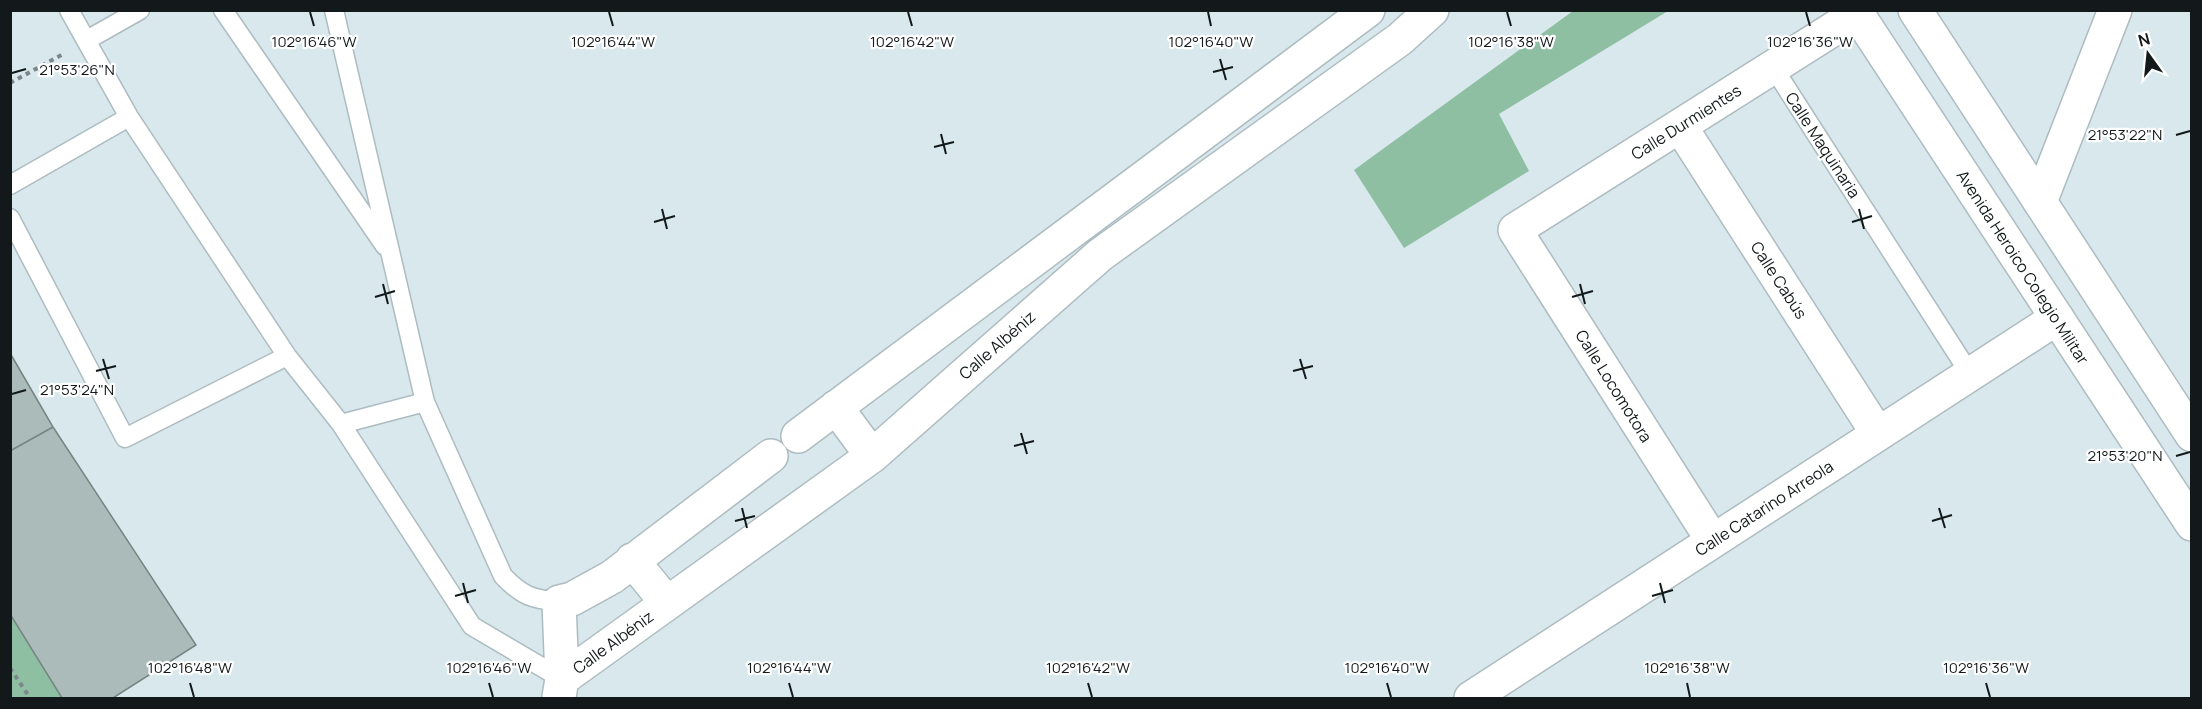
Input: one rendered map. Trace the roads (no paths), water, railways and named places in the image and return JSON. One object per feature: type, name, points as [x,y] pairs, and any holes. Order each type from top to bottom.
[{"type":"street","name":"Calle Albéniz","points":[[561,689],[667,603],[872,456],[1100,255],[1401,39],[1432,10]]},
{"type":"street","points":[[1915,10],[2192,435]]},
{"type":"street","points":[[2040,202],[2115,10]]},
{"type":"street","name":"Calle Durmientes","points":[[1515,230],[1856,12]]},
{"type":"street","name":"Avenida Heroico Colegio Militar","points":[[1856,12],[2192,524]]},
{"type":"street","points":[[798,436],[1359,13]]},
{"type":"street","name":"Calle Cabús","points":[[1680,126],[1878,434]]},
{"type":"street","name":"Calle Locomotora","points":[[1515,230],[1713,541]]},
{"type":"street","name":"Calle Catarino Arreola","points":[[1471,699],[2057,318]]},
{"type":"street","points":[[836,407],[872,456]]},
{"type":"street","points":[[561,689],[559,602],[572,599],[593,589],[771,456]]},
{"type":"street","points":[[632,560],[667,603]]},
{"type":"lane","points":[[69,10],[129,117],[287,356],[341,424],[472,626],[561,689]]},
{"type":"lane","points":[[87,40],[140,10]]},
{"type":"lane","points":[[223,10],[391,255]]},
{"type":"lane","points":[[334,10],[425,402],[503,576],[518,592],[536,600],[559,602]]},
{"type":"lane","name":"Calle Maquinaria","points":[[1773,67],[1970,374]]},
{"type":"lane","points":[[10,185],[129,117]]},
{"type":"lane","points":[[10,218],[125,438],[287,356]]},
{"type":"lane","points":[[341,424],[425,402]]}]
